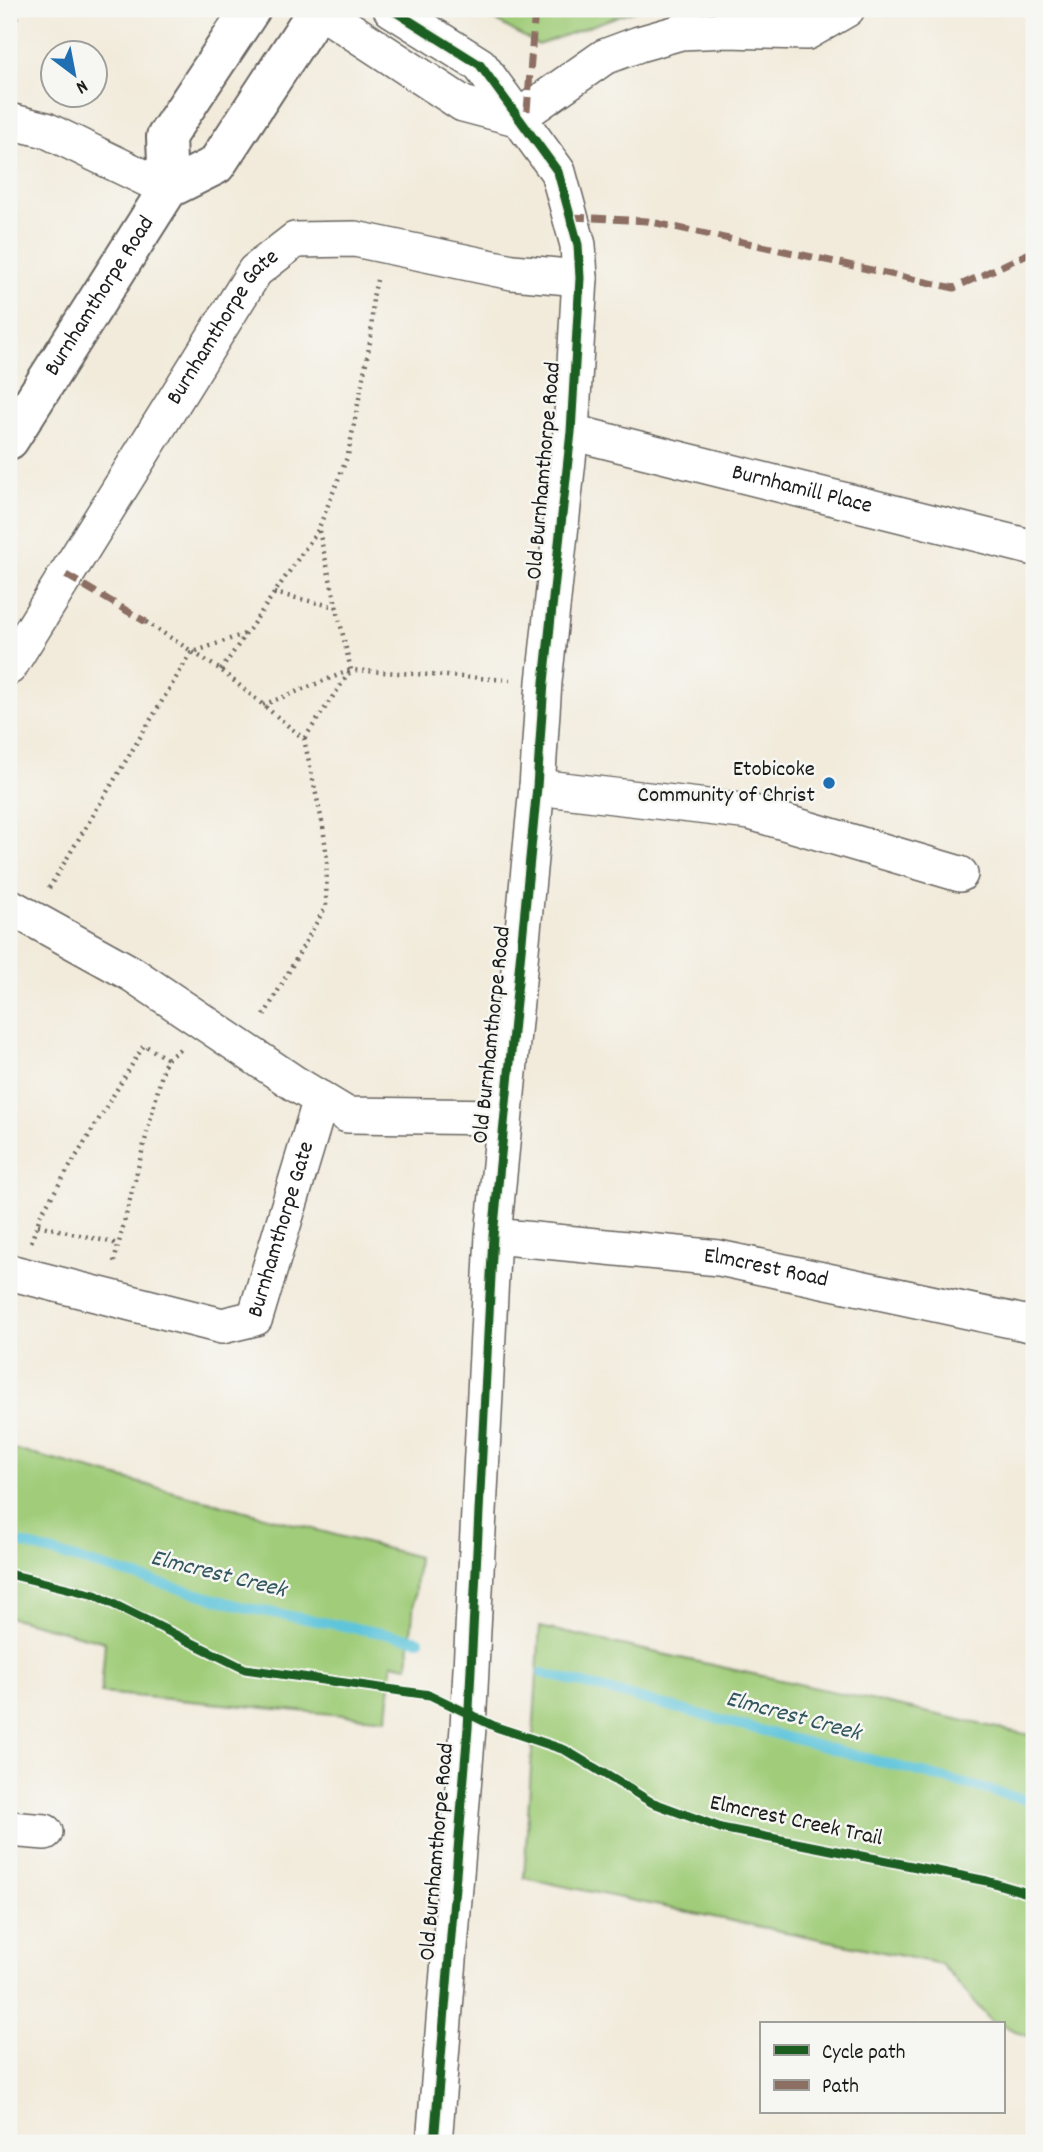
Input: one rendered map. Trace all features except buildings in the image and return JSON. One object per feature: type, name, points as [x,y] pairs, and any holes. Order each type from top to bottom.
[{"type":"main road","points":[[251,9],[166,137],[168,189],[216,165],[318,9]]},
{"type":"main road","name":"Burnhamthorpe Road","points":[[9,439],[168,189]]},
{"type":"street","points":[[318,9],[463,104],[520,119],[527,111],[604,57],[639,44],[681,32],[807,32],[847,9]]},
{"type":"street","name":"Old Burnhamthorpe Road","points":[[391,9],[481,65],[558,172],[578,244],[580,278],[571,432],[544,681],[537,787],[493,1236],[468,1728],[433,2143]]},
{"type":"street","points":[[9,121],[46,130],[168,189]]},
{"type":"street","name":"Burnhamthorpe Gate","points":[[9,667],[255,271],[295,240],[355,239],[512,272],[580,278]]},
{"type":"street","name":"Burnhamill Place","points":[[571,432],[1034,548]]},
{"type":"street","points":[[537,787],[750,812],[960,874]]},
{"type":"street","points":[[20,913],[132,974],[347,1115],[504,1117]]},
{"type":"street","name":"Burnhamthorpe Gate","points":[[19,1260],[105,1297],[222,1326],[255,1318],[321,1099]]},
{"type":"street","name":"Elmcrest Road","points":[[493,1236],[719,1258],[1034,1325]]},
{"type":"street","points":[[9,1829],[45,1832]]},
{"type":"path","points":[[9,53],[18,9]]},
{"type":"path","points":[[221,670],[318,530],[348,455],[371,337],[373,296],[385,244]]},
{"type":"path","points":[[304,739],[351,670],[318,530]]},
{"type":"path","points":[[274,593],[336,607]]},
{"type":"path","points":[[146,622],[221,670],[304,739],[323,826],[327,859],[326,906],[245,1050]]},
{"type":"path","points":[[20,913],[191,653],[245,633]]},
{"type":"path","points":[[263,705],[351,670],[544,681]]},
{"type":"path","points":[[105,1297],[167,1059],[182,1048],[199,1019]]},
{"type":"path","points":[[19,1260],[41,1214],[144,1045],[167,1059]]},
{"type":"path","points":[[38,1225],[118,1244]]},
{"type":"green space","points":[[476,9],[638,9],[538,45]]},
{"type":"green space","points":[[9,1448],[418,1557],[408,1666],[392,1663],[387,1719],[101,1693],[105,1642],[9,1617]]},
{"type":"green space","points":[[540,1627],[1034,1736],[1034,2039],[1004,2026],[1004,2022],[990,2020],[941,1964],[524,1878]]},
{"type":"waterway","name":"Elmcrest Creek","points":[[9,1540],[247,1608],[419,1640]]},
{"type":"waterway","name":"Elmcrest Creek","points":[[542,1673],[1034,1802]]},
{"type":"marked path","points":[[527,111],[535,9]]},
{"type":"marked path","points":[[572,217],[647,221],[954,288],[1034,251]]},
{"type":"marked path","points":[[66,575],[146,622]]},
{"type":"cycle path","points":[[391,9],[480,65],[558,172],[578,245],[580,278],[571,432],[544,682],[537,787],[493,1236],[468,1728],[434,2143]]},
{"type":"cycle path","name":"Elmcrest Creek Trail","points":[[9,1574],[95,1595],[245,1669],[430,1695],[496,1727],[565,1750],[651,1802],[721,1828],[987,1881],[1034,1895]]},
{"type":"place","name":"Etobicoke Community of Christ","points":[[829,783]]}]
